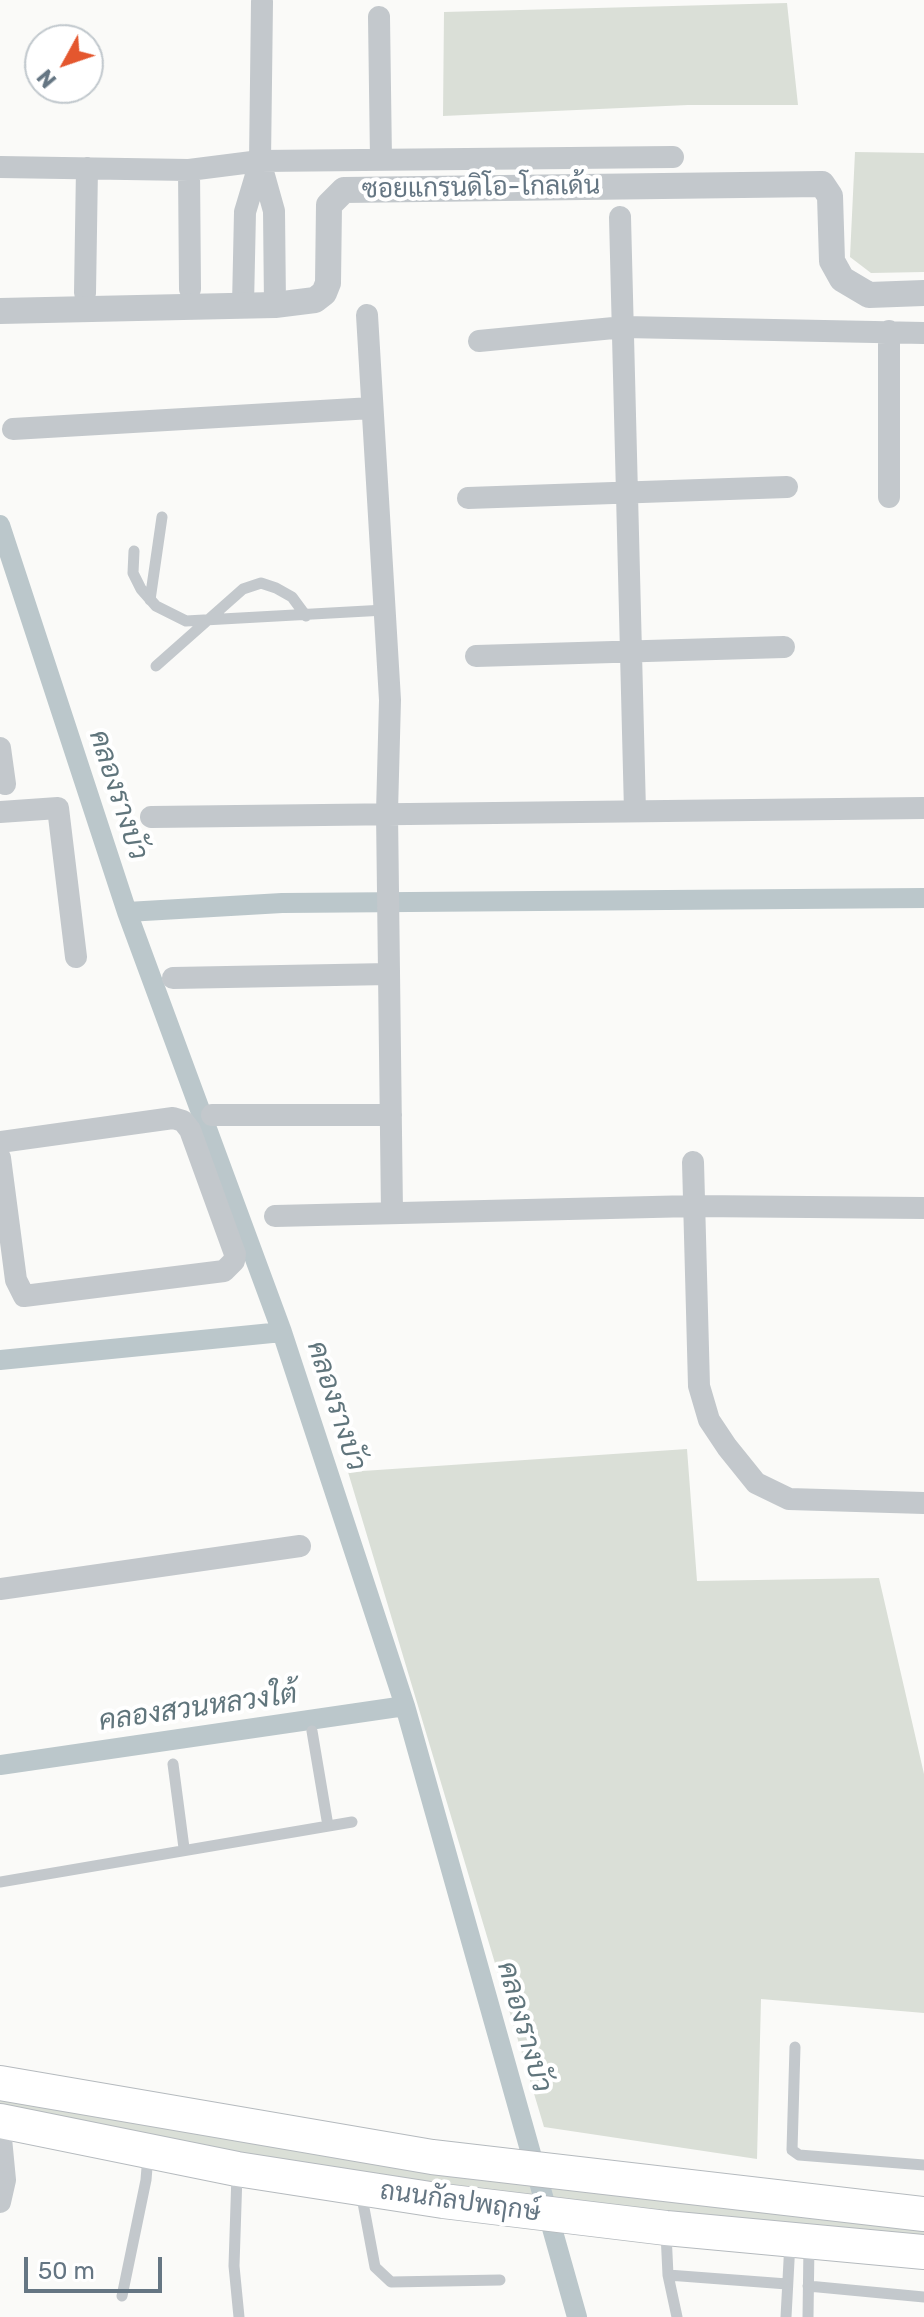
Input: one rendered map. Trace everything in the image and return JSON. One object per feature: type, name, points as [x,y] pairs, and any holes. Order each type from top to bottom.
[{"type":"main road","name":"ถนนกัลปพฤกษ์","points":[[0,2083],[432,2157],[924,2214]]},
{"type":"main road","name":"ถนนกัลปพฤกษ์","points":[[0,2121],[237,2169],[359,2188],[666,2228],[924,2252]]},
{"type":"street","points":[[243,305],[245,212],[260,161],[267,1]]},
{"type":"street","points":[[379,17],[381,160]]},
{"type":"street","points":[[0,167],[189,170],[260,161],[673,157]]},
{"type":"street","points":[[260,161],[274,211],[275,305]]},
{"type":"street","points":[[85,293],[87,168]]},
{"type":"street","points":[[189,170],[190,289]]},
{"type":"street","name":"ซอยแกรนดิโอ-โกลเด้น","points":[[0,311],[275,305],[315,300],[327,289],[329,205],[335,195],[344,190],[822,184],[830,196],[832,261],[842,279],[869,295],[924,293]]},
{"type":"street","points":[[620,217],[635,811]]},
{"type":"street","points":[[367,315],[390,700],[387,812],[392,1213]]},
{"type":"street","points":[[479,341],[624,327],[924,333]]},
{"type":"street","points":[[889,331],[889,497]]},
{"type":"street","points":[[13,429],[372,408]]},
{"type":"street","points":[[468,498],[787,487]]},
{"type":"street","points":[[476,656],[784,647]]},
{"type":"street","points":[[0,748],[5,784]]},
{"type":"street","points":[[0,812],[58,808],[76,957]]},
{"type":"street","points":[[151,817],[924,808]]},
{"type":"street","points":[[173,978],[389,974]]},
{"type":"street","points":[[212,1115],[391,1115]]},
{"type":"street","points":[[0,1142],[173,1118],[183,1121],[190,1130],[235,1254],[234,1261],[224,1271],[24,1296],[16,1280],[0,1158]]},
{"type":"street","points":[[693,1162],[699,1386],[709,1420],[727,1447],[756,1483],[789,1499],[924,1503]]},
{"type":"street","points":[[275,1216],[694,1206],[924,1208]]},
{"type":"street","points":[[0,1589],[300,1546]]},
{"type":"street","points":[[0,2128],[5,2180],[0,2202]]},
{"type":"lane","points":[[150,600],[162,517]]},
{"type":"lane","points":[[134,551],[133,573],[150,600],[186,621],[385,610]]},
{"type":"lane","points":[[156,666],[243,589],[261,583],[292,597],[306,616]]},
{"type":"lane","points":[[312,1731],[328,1826]]},
{"type":"lane","points":[[173,1764],[184,1848]]},
{"type":"lane","points":[[0,1882],[184,1848],[352,1822]]},
{"type":"lane","points":[[795,2047],[792,2150],[799,2155],[924,2165]]},
{"type":"lane","points":[[122,2296],[146,2180],[148,2152]]},
{"type":"lane","points":[[237,2169],[234,2266],[239,2317]]},
{"type":"lane","points":[[359,2188],[375,2267],[391,2282],[500,2280]]},
{"type":"lane","points":[[666,2228],[668,2275],[677,2317]]},
{"type":"lane","points":[[786,2317],[787,2284],[800,2242]]},
{"type":"lane","points":[[800,2242],[808,2286],[808,2317]]},
{"type":"lane","points":[[668,2275],[787,2284]]},
{"type":"lane","points":[[808,2286],[924,2297]]},
{"type":"shaded area","points":[[787,3],[798,105],[688,105],[443,116],[444,12]]},
{"type":"shaded area","points":[[855,152],[924,153],[924,272],[871,273],[850,257]]},
{"type":"shaded area","points":[[687,1449],[697,1581],[879,1578],[924,1774],[924,2013],[761,1999],[757,2159],[544,2127],[348,1472]]},
{"type":"shaded area","points":[[0,2095],[924,2225],[924,2239],[512,2199],[0,2114]]},
{"type":"waterway","name":"คลองรางบัว","points":[[0,525],[127,912],[282,1332],[405,1706],[577,2317]]},
{"type":"waterway","points":[[127,912],[282,903],[924,898]]},
{"type":"waterway","points":[[0,1360],[282,1332]]},
{"type":"waterway","name":"คลองสวนหลวงใต้","points":[[0,1765],[405,1706]]}]
